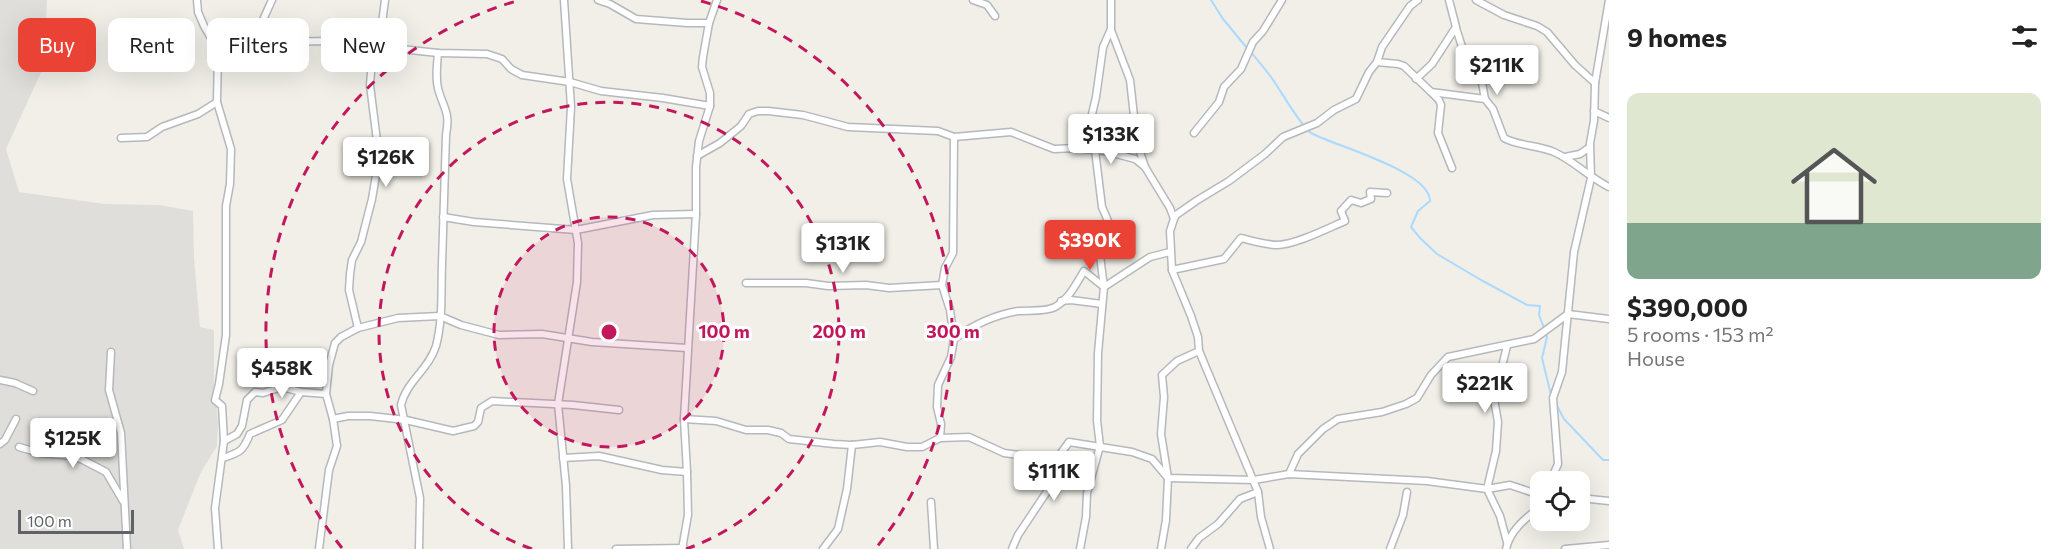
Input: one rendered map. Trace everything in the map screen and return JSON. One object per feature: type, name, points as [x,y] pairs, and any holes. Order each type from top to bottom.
[{"type":"street","points":[[197,0],[198,12],[207,31]]},
{"type":"street","points":[[264,18],[273,0]]},
{"type":"street","points":[[383,18],[385,0]]},
{"type":"street","points":[[564,0],[571,107],[567,179],[578,243],[577,282],[570,339],[558,404],[568,549]]},
{"type":"street","points":[[598,0],[636,19],[709,23]]},
{"type":"street","points":[[616,549],[683,548],[688,515],[684,419],[696,214],[697,156],[699,141],[710,106],[710,93],[702,67],[709,23],[717,0]]},
{"type":"street","points":[[973,0],[987,5],[995,15]]},
{"type":"street","points":[[1081,549],[1087,493],[1100,446],[1096,421],[1098,353],[1104,286],[1100,256],[1108,220],[1102,207],[1095,150],[1089,135],[1089,127],[1103,47],[1111,29],[1112,0]]},
{"type":"street","points":[[1194,133],[1219,102],[1224,87],[1241,69],[1253,42],[1263,31],[1282,0]]},
{"type":"street","points":[[1270,549],[1254,480],[1199,351],[1198,337],[1191,316],[1172,270],[1170,231],[1176,215],[1229,181],[1265,154],[1283,137],[1317,123],[1334,110],[1356,99],[1369,72],[1377,62],[1382,47],[1410,6],[1418,0]]},
{"type":"street","points":[[1449,0],[1462,47],[1480,72],[1485,99],[1493,109],[1504,138],[1550,150],[1564,157],[1591,178],[1609,187]]},
{"type":"street","points":[[1476,0],[1504,15],[1537,26],[1547,32],[1575,65],[1595,83]]},
{"type":"street","points":[[1555,471],[1558,464],[1553,398],[1562,372],[1574,252],[1591,178],[1590,147],[1595,83],[1606,41],[1609,0]]},
{"type":"street","points":[[1416,79],[1432,64],[1456,27]]},
{"type":"street","points":[[1111,29],[1130,80],[1137,143],[1146,167],[1174,219]]},
{"type":"street","points":[[407,50],[487,54],[502,59],[511,69],[522,75],[570,82],[601,91],[710,106]]},
{"type":"street","points":[[419,549],[420,498],[412,464],[406,420],[401,405],[409,385],[436,347],[440,316],[449,119],[438,92],[436,80],[438,53]]},
{"type":"street","points":[[1377,62],[1404,66],[1439,100],[1441,105],[1438,133],[1452,168]]},
{"type":"street","points":[[218,72],[217,102],[231,149],[230,184],[226,206],[226,335],[219,384],[214,400],[222,406],[224,441],[215,508],[218,549]]},
{"type":"street","points":[[358,328],[349,290],[350,274],[352,260],[362,242],[379,157],[374,129],[371,72]]},
{"type":"street","points":[[1431,92],[1485,99]]},
{"type":"street","points":[[121,138],[147,137],[162,127],[198,114],[217,102]]},
{"type":"street","points":[[697,156],[720,143],[741,126],[749,114],[758,111],[803,115],[848,127],[938,131],[954,137],[1011,132],[1054,149],[1076,148],[1105,151],[1135,159],[1146,167]]},
{"type":"street","points":[[1594,111],[1609,118]]},
{"type":"street","points":[[940,438],[942,424],[937,407],[938,385],[951,357],[954,339],[950,310],[942,285],[945,268],[953,253],[954,137]]},
{"type":"street","points":[[1564,157],[1580,154],[1590,147]]},
{"type":"street","points":[[1172,270],[1224,259],[1240,238],[1278,245],[1307,237],[1344,221],[1341,210],[1351,200],[1361,203],[1371,199],[1370,192],[1387,194]]},
{"type":"street","points":[[443,217],[474,222],[576,230],[653,215],[696,214]]},
{"type":"street","points":[[1104,286],[1150,257],[1170,252]]},
{"type":"street","points":[[954,339],[968,328],[988,320],[1016,312],[1054,308],[1071,294],[1084,272],[1104,286]]},
{"type":"street","points":[[746,283],[866,285],[889,288],[942,285]]},
{"type":"street","points":[[1060,302],[1071,300],[1102,304]]},
{"type":"street","points":[[1289,474],[1298,454],[1323,429],[1338,419],[1382,412],[1417,398],[1431,375],[1448,357],[1534,339],[1568,314],[1609,319]]},
{"type":"street","points":[[319,549],[329,470],[337,446],[326,394],[329,365],[335,343],[341,337],[358,328],[398,318],[440,316],[461,325],[499,335],[542,334],[640,346],[687,348]]},
{"type":"street","points":[[1506,546],[1500,516],[1487,489],[1496,451],[1498,422],[1494,399],[1507,346]]},
{"type":"street","points":[[1161,549],[1166,520],[1168,478],[1161,434],[1164,397],[1162,375],[1177,361],[1199,351]]},
{"type":"street","points":[[111,352],[109,390],[121,434],[127,549]]},
{"type":"street","points":[[0,380],[15,383],[33,391]]},
{"type":"street","points":[[224,441],[237,434],[242,426],[247,400],[255,392],[264,393],[282,387],[301,392],[326,394]]},
{"type":"street","points":[[223,458],[244,448],[250,434],[282,420],[301,392]]},
{"type":"street","points":[[333,419],[370,416],[406,420],[453,432],[474,426],[478,422],[481,408],[492,401],[619,410]]},
{"type":"street","points":[[0,444],[5,440],[16,419]]},
{"type":"street","points":[[684,419],[716,421],[746,430],[768,430],[781,433],[789,440],[852,445],[880,442],[922,447],[940,438],[969,437],[1004,453],[1056,460]]},
{"type":"street","points":[[1012,549],[1018,535],[1048,490],[1056,460],[1069,442],[1132,452],[1152,459],[1168,478],[1254,480],[1289,474],[1427,481],[1487,489],[1510,485],[1530,492]]},
{"type":"street","points":[[823,549],[838,529],[848,489],[852,445]]},
{"type":"street","points":[[19,447],[40,453],[73,456],[106,472],[124,502]]},
{"type":"street","points":[[563,458],[598,456],[662,470],[687,472]]},
{"type":"street","points":[[1191,549],[1199,538],[1218,524],[1240,499],[1258,492]]},
{"type":"street","points":[[1390,549],[1403,515],[1407,492]]},
{"type":"street","points":[[1590,499],[1609,501]]},
{"type":"street","points":[[931,502],[934,549]]},
{"type":"street","points":[[1506,546],[1517,527],[1530,516]]},
{"type":"street","points":[[1565,549],[1609,545]]},
{"type":"shaded area","points":[[0,0],[47,0],[46,18],[18,18],[18,72],[41,72],[6,149],[19,192],[105,204],[159,205],[193,211],[194,258],[200,327],[214,330],[217,446],[200,474],[178,530],[184,549],[0,549]]},
{"type":"waterway","points":[[1211,0],[1247,48]]},
{"type":"waterway","points":[[1251,52],[1311,133],[1399,170],[1426,190],[1430,201],[1418,211],[1411,227],[1420,238],[1437,254],[1481,280],[1527,305],[1540,306],[1539,315],[1544,328]]},
{"type":"waterway","points":[[1546,334],[1542,358],[1551,395]]},
{"type":"waterway","points":[[1555,402],[1564,419],[1603,460],[1609,460]]}]
